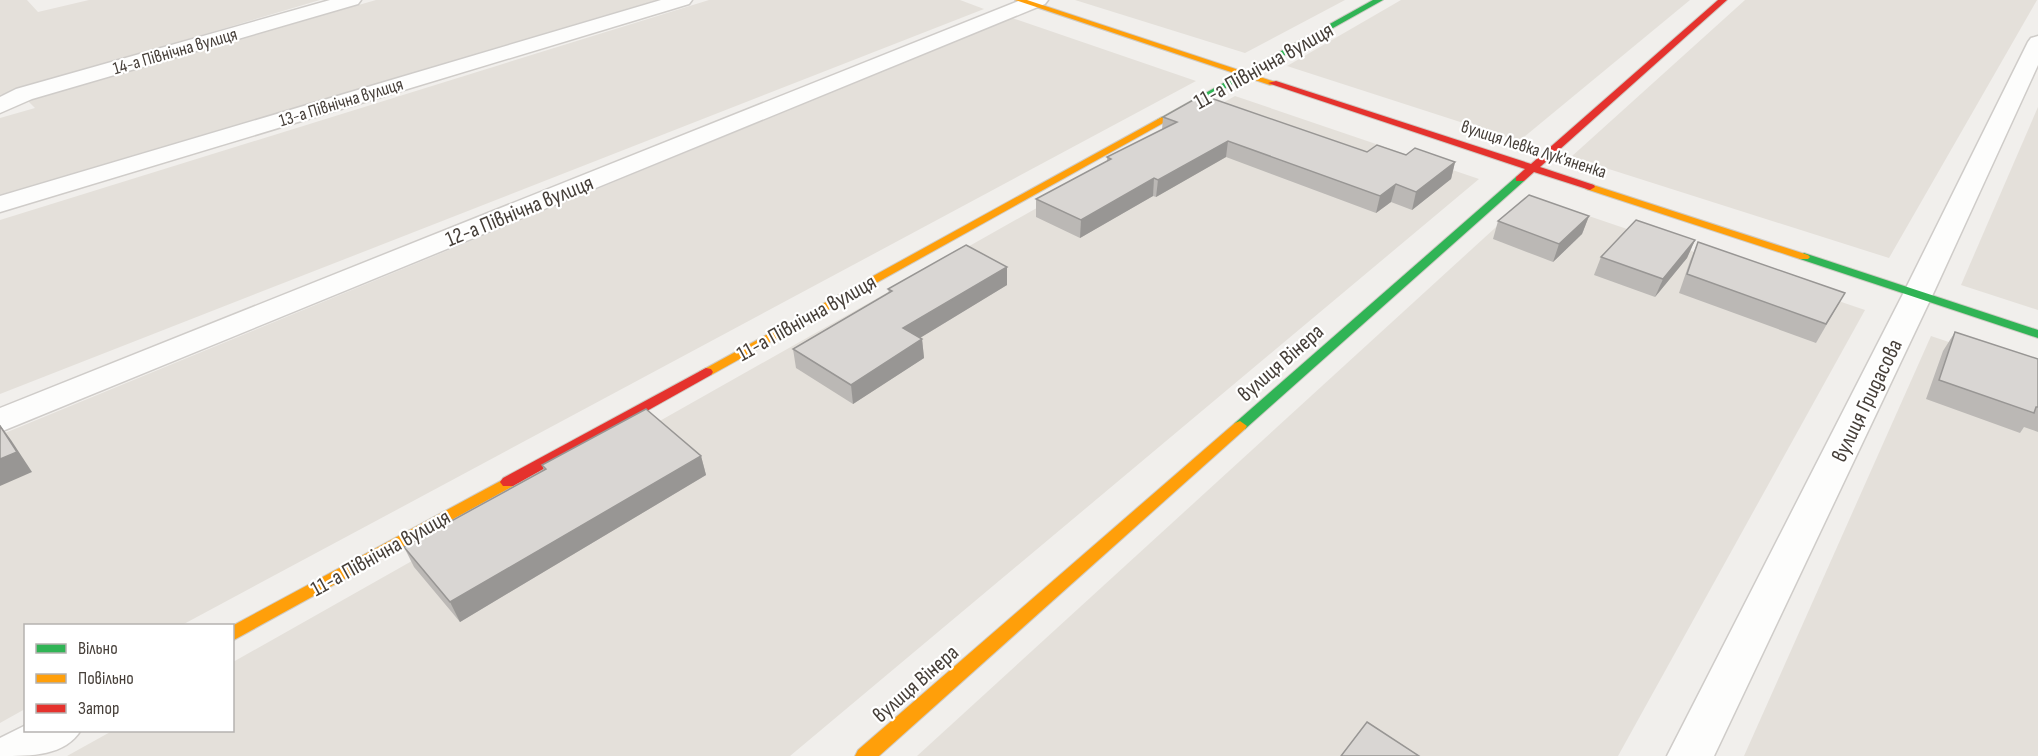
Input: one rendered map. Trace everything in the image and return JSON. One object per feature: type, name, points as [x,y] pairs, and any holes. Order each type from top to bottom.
[{"type":"street","name":"14-а Північна вулиця","points":[[0,106],[24,94],[351,0]]},
{"type":"street","name":"13-а Північна вулиця","points":[[0,204],[682,0]]},
{"type":"street","name":"11-а Північна вулиця","points":[[234,633],[1379,0]]},
{"type":"street","name":"вулиця Вінера","points":[[865,756],[1724,0]]},
{"type":"street","name":"вулиця Левка Лук'яненка","points":[[1029,1],[2038,334]]},
{"type":"street","name":"12-а Північна вулиця","points":[[0,421],[1029,1]]},
{"type":"street","name":"вулиця Гридасова","points":[[1690,756],[1918,294],[2038,42]]},
{"type":"street","points":[[12,756],[54,732]]},
{"type":"shaded area","points":[[0,0],[27,0],[38,12],[89,0],[320,0],[0,95]]},
{"type":"shaded area","points":[[376,0],[657,0],[0,196],[0,118],[35,108],[27,100]]},
{"type":"shaded area","points":[[709,0],[960,0],[984,9],[0,394],[0,220]]},
{"type":"shaded area","points":[[1075,0],[1345,0],[1245,53]]},
{"type":"shaded area","points":[[1401,0],[1690,0],[1519,141],[1287,66]]},
{"type":"shaded area","points":[[1745,0],[2037,0],[1889,258],[1571,157]]},
{"type":"shaded area","points":[[1012,18],[1196,81],[184,624],[24,624],[24,710],[0,723],[0,435]]},
{"type":"shaded area","points":[[1235,96],[1479,179],[790,756],[67,756],[110,732],[234,732],[234,661]]},
{"type":"shaded area","points":[[2038,107],[2038,310],[1961,285]]},
{"type":"shaded area","points":[[1530,196],[1865,310],[1618,756],[917,756]]},
{"type":"shaded area","points":[[1931,336],[2038,372],[2038,756],[1744,756]]},
{"type":"building","points":[[1202,95],[1367,152],[1377,145],[1406,155],[1415,148],[1455,162],[1416,192],[1396,184],[1380,196],[1228,141],[1158,180],[1154,178],[1081,220],[1036,199],[1111,159],[1107,157],[1177,122],[1163,117]]},
{"type":"building","points":[[1529,195],[1589,216],[1559,244],[1498,221]]},
{"type":"building","points":[[1636,220],[1695,240],[1663,279],[1601,257]]},
{"type":"building","points":[[1698,242],[1845,293],[1826,324],[1687,274]]},
{"type":"building","points":[[966,245],[1007,267],[903,328],[922,339],[851,385],[793,349],[892,291],[888,289]]},
{"type":"building","points":[[1955,332],[2038,359],[2038,407],[2034,413],[1939,380]]},
{"type":"building","points":[[646,409],[701,456],[450,602],[404,547],[546,469],[542,465]]},
{"type":"building","points":[[0,426],[17,452],[0,459]]},
{"type":"building","points":[[1367,722],[1419,756],[1341,756]]},
{"type":"traffic: fast","points":[[1162,120],[1379,0]]},
{"type":"traffic: fast","points":[[1240,426],[1520,179]]},
{"type":"traffic: fast","points":[[1804,257],[2038,334]]},
{"type":"traffic: slow","points":[[1019,0],[1273,83]]},
{"type":"traffic: slow","points":[[706,372],[1162,120]]},
{"type":"traffic: slow","points":[[1590,187],[1804,257]]},
{"type":"traffic: slow","points":[[865,756],[1240,426]]},
{"type":"traffic: slow","points":[[234,633],[508,482]]},
{"type":"traffic: jam","points":[[1520,179],[1723,0]]},
{"type":"traffic: jam","points":[[1273,83],[1590,187]]},
{"type":"traffic: jam","points":[[508,482],[706,372]]}]
